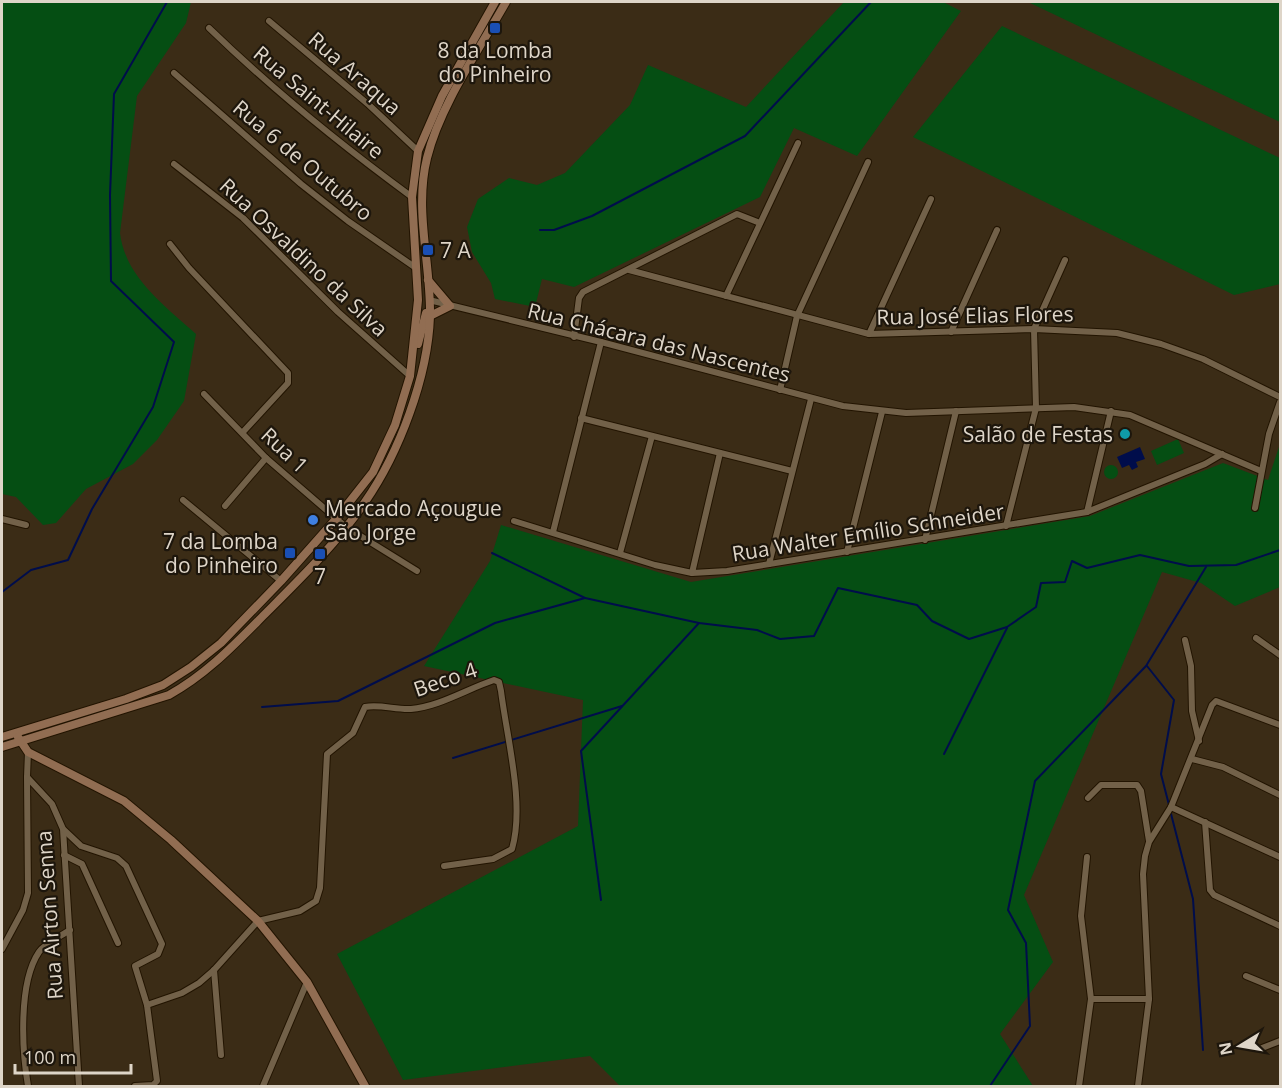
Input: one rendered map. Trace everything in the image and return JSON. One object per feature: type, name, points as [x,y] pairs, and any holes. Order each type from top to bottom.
[{"type":"main road","points":[[410,376],[418,300],[412,197],[418,151],[425,128],[495,2]]},
{"type":"main road","points":[[2,737],[18,737],[170,695],[195,681],[229,651],[296,584],[346,527],[381,476],[405,423],[419,382],[430,316],[423,196],[426,161],[434,132],[506,2]]},
{"type":"main road","points":[[442,96],[451,101]]},
{"type":"main road","points":[[2,747],[18,737],[163,685],[221,643],[281,581],[336,519],[373,472],[395,425],[429,300],[413,222]]},
{"type":"main road","points":[[427,280],[450,306],[430,316]]},
{"type":"main road","points":[[18,737],[28,752],[124,801],[171,840],[258,921],[307,982],[361,1084]]},
{"type":"street","name":"Rua Araqua","points":[[269,21],[369,105],[418,151]]},
{"type":"street","name":"Rua Saint-Hilaire","points":[[209,28],[247,65],[348,150],[412,197]]},
{"type":"street","name":"Rua 6 de Outubro","points":[[174,73],[324,202],[416,268]]},
{"type":"street","points":[[726,296],[798,142]]},
{"type":"street","points":[[780,390],[797,316],[868,162]]},
{"type":"street","name":"Rua Osvaldino da Silva","points":[[174,164],[243,218],[338,312],[410,376]]},
{"type":"street","points":[[869,334],[931,199]]},
{"type":"street","points":[[574,337],[580,295],[737,214],[760,223]]},
{"type":"street","points":[[951,332],[997,230]]},
{"type":"street","points":[[170,244],[189,268],[288,373],[288,383],[243,432]]},
{"type":"street","points":[[1006,526],[1036,408],[1034,329],[1065,260]]},
{"type":"street","name":"Rua José Elias Flores","points":[[629,270],[869,334],[1094,329],[1139,337],[1203,359],[1281,397]]},
{"type":"street","name":"Rua Chácara das Nascentes","points":[[429,300],[601,342],[811,399],[882,412],[1074,407],[1111,411],[1145,420],[1261,471]]},
{"type":"street","points":[[553,532],[601,342]]},
{"type":"street","name":"Rua 1","points":[[204,394],[266,458],[336,519],[417,571]]},
{"type":"street","points":[[769,564],[811,399]]},
{"type":"street","points":[[1255,508],[1269,434],[1281,402]]},
{"type":"street","points":[[924,540],[956,411]]},
{"type":"street","points":[[1087,512],[1111,411]]},
{"type":"street","points":[[847,552],[882,412]]},
{"type":"street","points":[[581,418],[792,471]]},
{"type":"street","points":[[620,553],[652,436]]},
{"type":"street","points":[[693,573],[720,453]]},
{"type":"street","name":"Rua Walter Emílio Schneider","points":[[514,521],[656,565],[693,573],[728,571],[1087,512],[1205,464],[1222,454]]},
{"type":"street","points":[[225,507],[266,458]]},
{"type":"street","points":[[183,500],[281,581]]},
{"type":"street","points":[[2,519],[26,525]]},
{"type":"street","points":[[1256,638],[1281,655]]},
{"type":"street","points":[[1185,640],[1191,666],[1192,711],[1199,742]]},
{"type":"street","name":"Beco 4","points":[[258,921],[300,911],[316,901],[323,855],[321,835],[327,754],[353,733],[364,707],[411,709],[433,705],[464,690],[494,680],[499,682],[501,692],[517,802],[515,838],[512,849],[493,859],[444,866]]},
{"type":"street","points":[[1149,842],[1171,807],[1212,705],[1216,701],[1281,725]]},
{"type":"street","points":[[2,949],[23,910],[28,893],[28,752]]},
{"type":"street","points":[[1192,759],[1223,767],[1281,795]]},
{"type":"street","name":"Rua Airton Senna","points":[[27,777],[52,804],[63,829],[79,1086]]},
{"type":"street","points":[[1088,798],[1101,785],[1137,785],[1141,791],[1149,842],[1143,874],[1149,999],[1138,1086]]},
{"type":"street","points":[[1171,807],[1281,857]]},
{"type":"street","points":[[1205,822],[1207,879],[1210,890],[1214,895],[1281,926]]},
{"type":"street","points":[[63,829],[81,846],[117,858],[126,866],[162,944],[158,954],[135,966],[147,1005],[157,1081],[153,1085],[135,1086]]},
{"type":"street","points":[[64,855],[82,864],[118,943]]},
{"type":"street","points":[[1079,1086],[1091,999],[1081,916],[1087,857]]},
{"type":"street","points":[[147,1005],[182,993],[214,970],[258,921]]},
{"type":"street","points":[[28,1086],[24,1010],[30,974],[39,951],[70,930]]},
{"type":"street","points":[[214,970],[221,1055]]},
{"type":"street","points":[[1246,976],[1281,990]]},
{"type":"street","points":[[263,1086],[307,982]]},
{"type":"street","points":[[1091,999],[1149,999]]},
{"type":"street","points":[[1262,1048],[1281,1041]]},
{"type":"green space","points":[[2,2],[191,2],[186,23],[137,96],[120,233],[123,249],[138,277],[148,290],[196,334],[184,401],[157,440],[133,464],[86,489],[56,523],[43,525],[16,497],[2,494]]},
{"type":"green space","points":[[844,2],[943,2],[961,11],[857,156],[794,128],[760,197],[574,287],[542,279],[535,307],[495,299],[491,283],[472,252],[467,227],[478,199],[509,178],[537,185],[565,173],[630,105],[648,65],[746,107]]},
{"type":"green space","points":[[1028,2],[1280,2],[1280,122]]},
{"type":"green space","points":[[1002,26],[1280,158],[1280,284],[1234,295],[913,137]]},
{"type":"green space","points":[[1178,439],[1184,453],[1157,465],[1151,451]]},
{"type":"green space","points":[[1280,444],[1280,587],[1235,606],[1201,583],[1162,572],[1024,895],[1053,962],[1000,1034],[1033,1086],[620,1086],[590,1056],[403,1080],[337,954],[578,826],[583,700],[424,666],[490,561],[501,525],[691,582],[1090,516],[1223,463],[1268,480]]},
{"type":"green space","points":[[1111,465],[1116,467],[1118,472],[1116,477],[1111,479],[1106,477],[1104,472],[1106,467]]},
{"type":"shaded area","points":[[1140,447],[1145,459],[1136,462],[1138,467],[1132,470],[1129,465],[1122,468],[1117,457]]},
{"type":"waterway","points":[[2,592],[31,570],[68,560],[92,509],[153,407],[174,342],[111,281],[110,195],[114,94],[167,2]]},
{"type":"waterway","points":[[540,230],[554,230],[592,216],[745,136],[871,2]]},
{"type":"waterway","points":[[492,553],[585,598],[699,623],[757,630],[780,639],[814,636],[838,588],[917,605],[932,621],[969,639],[1007,627],[1036,607],[1041,583],[1065,582],[1072,561],[1087,568],[1140,555],[1189,566],[1236,565],[1280,550]]},
{"type":"waterway","points":[[990,1086],[1030,1026],[1026,943],[1008,910],[1035,781],[1146,666],[1206,567]]},
{"type":"waterway","points":[[262,707],[338,701],[495,623],[585,598]]},
{"type":"waterway","points":[[601,900],[581,751],[699,623]]},
{"type":"waterway","points":[[944,754],[1007,628]]},
{"type":"waterway","points":[[1147,666],[1174,700],[1161,774],[1169,805]]},
{"type":"waterway","points":[[453,758],[622,706]]},
{"type":"waterway","points":[[1170,810],[1193,899],[1203,1050]]},
{"type":"place","name":"8 da Lomba do Pinheiro","points":[[495,28]]},
{"type":"place","name":"7 A","points":[[428,250]]},
{"type":"place","name":"Salão de Festas","points":[[1125,434]]},
{"type":"place","name":"Mercado Açougue São Jorge","points":[[313,520]]},
{"type":"place","name":"7 da Lomba do Pinheiro","points":[[290,553]]},
{"type":"place","name":"7","points":[[320,554]]}]
